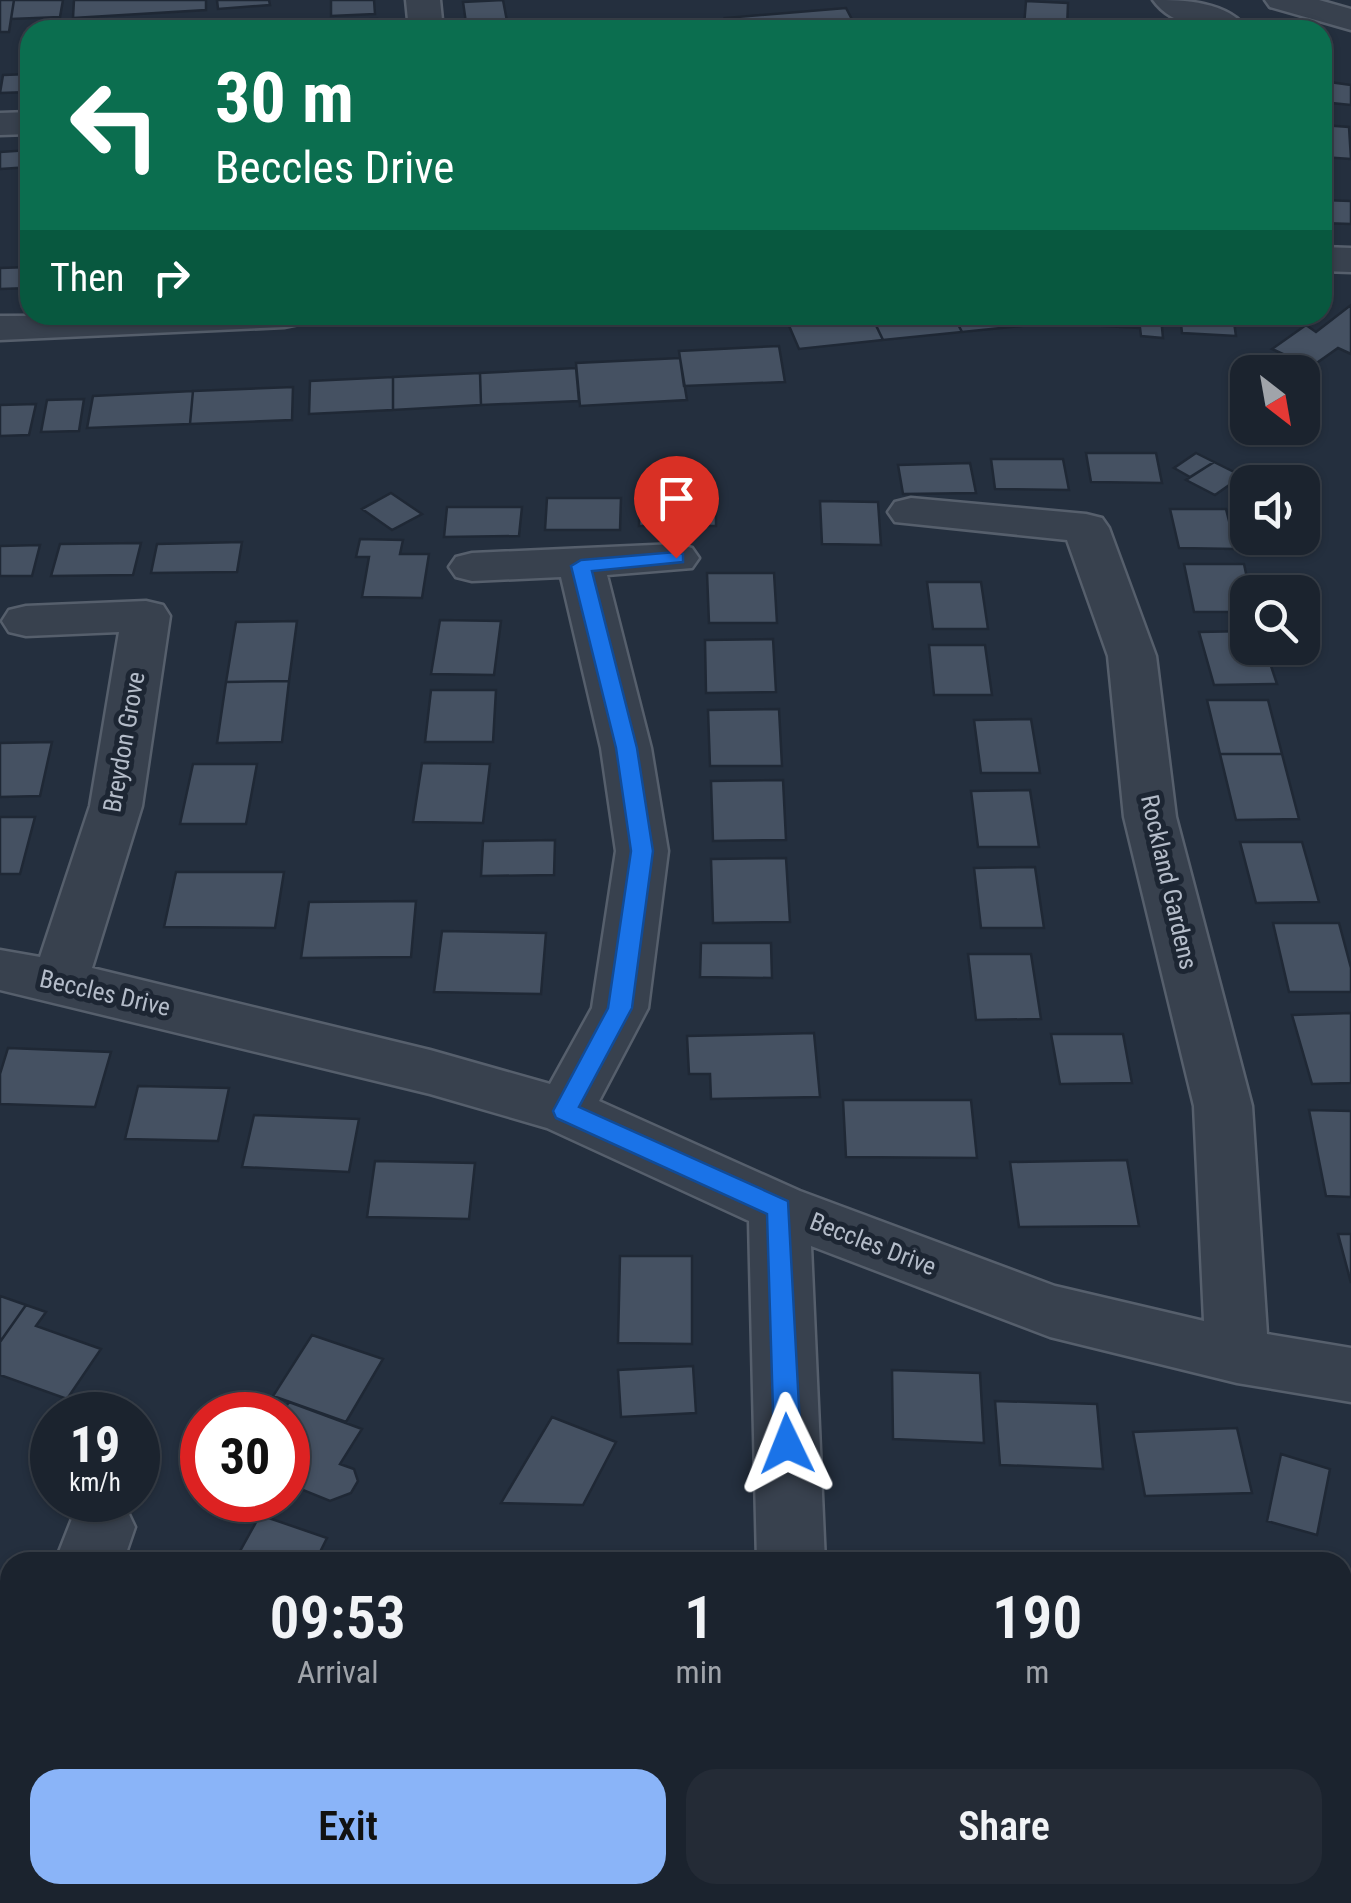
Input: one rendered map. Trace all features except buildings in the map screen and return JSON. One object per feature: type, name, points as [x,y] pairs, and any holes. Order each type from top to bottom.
[{"type":"street","points":[[1170,0],[1211,20]]},
{"type":"street","points":[[1282,0],[1351,20]]},
{"type":"street","points":[[0,328],[66,325]]},
{"type":"street","name":"Rockland Gardens","points":[[911,512],[1086,528],[1100,564],[1132,656],[1150,816],[1223,1106],[1236,1356]]},
{"type":"street","points":[[472,567],[581,566],[676,558]]},
{"type":"street","points":[[565,1111],[620,1008],[642,851],[626,748],[581,566]]},
{"type":"street","name":"Breydon Grove","points":[[26,620],[146,616],[116,806],[60,980]]},
{"type":"street","name":"Beccles Drive","points":[[0,970],[60,980],[430,1072],[565,1111],[780,1208],[1050,1311],[1236,1356],[1351,1375]]},
{"type":"street","points":[[780,1208],[791,1552]]},
{"type":"route","points":[[676,558],[581,566],[626,748],[642,851],[620,1008],[565,1111],[780,1208],[787,1444]]}]
